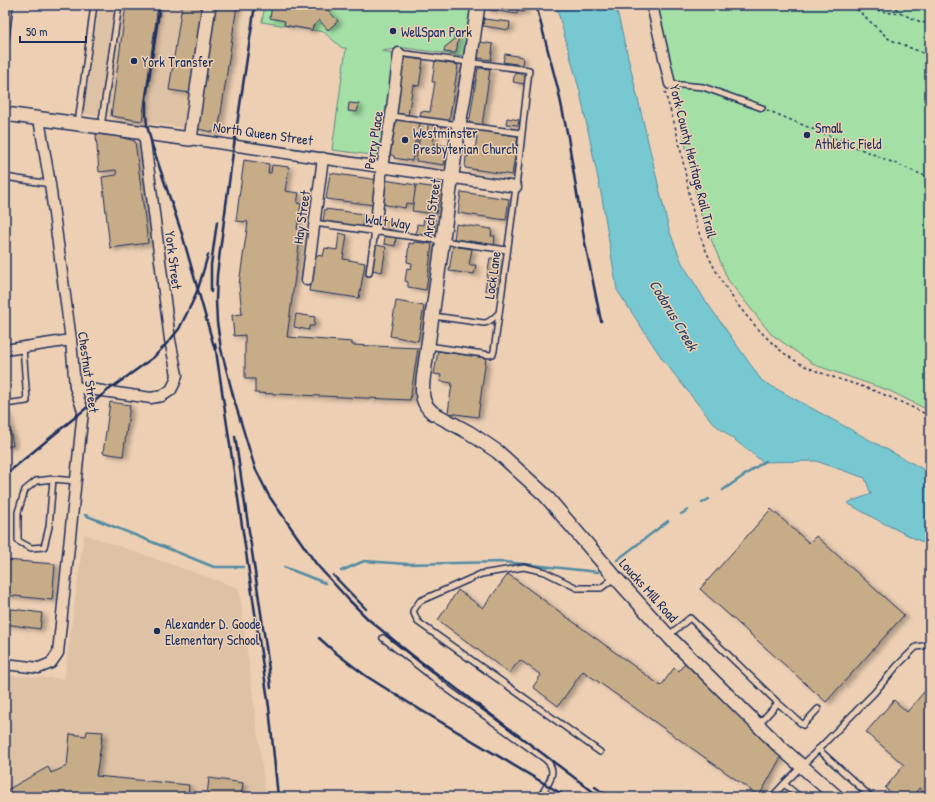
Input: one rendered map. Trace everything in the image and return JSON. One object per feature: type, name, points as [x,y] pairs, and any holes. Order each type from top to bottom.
[{"type":"street","points":[[190,139],[209,5]]},
{"type":"street","name":"Arch Street","points":[[433,413],[428,409],[425,403],[422,393],[423,380],[459,125],[478,5]]},
{"type":"street","points":[[652,5],[667,86]]},
{"type":"street","name":"Perry Place","points":[[375,231],[382,167],[391,116],[399,53]]},
{"type":"street","name":"North Queen Street","points":[[5,114],[516,186]]},
{"type":"street","name":"Chestnut Street","points":[[5,664],[39,668],[51,663],[58,653],[83,411],[75,387],[71,340],[50,184],[39,119]]},
{"type":"street","name":"York Street","points":[[75,387],[151,398],[162,396],[171,390],[177,375],[170,340],[144,133]]},
{"type":"street","name":"Hay Street","points":[[306,280],[323,158]]},
{"type":"street","points":[[5,350],[71,340]]},
{"type":"street","name":"Loucks Mill Road","points":[[433,413],[498,452],[545,495],[615,577],[669,636],[780,747],[837,797]]},
{"type":"lane","points":[[5,47],[10,5]]},
{"type":"lane","points":[[78,124],[94,5]]},
{"type":"lane","points":[[101,127],[119,5]]},
{"type":"lane","points":[[399,53],[470,62]]},
{"type":"lane","name":"Lock Lane","points":[[428,346],[490,354],[493,354],[494,351],[516,186],[529,70],[470,62]]},
{"type":"lane","points":[[667,86],[703,87],[762,108]]},
{"type":"lane","points":[[391,116],[522,133]]},
{"type":"lane","points":[[5,177],[50,184]]},
{"type":"lane","name":"Walt Way","points":[[314,223],[507,250]]},
{"type":"lane","points":[[369,273],[375,231]]},
{"type":"lane","points":[[432,316],[487,323],[499,314]]},
{"type":"lane","points":[[5,404],[27,401],[23,347]]},
{"type":"lane","points":[[54,479],[49,527],[44,547],[32,548],[18,542],[18,512],[25,490],[36,481],[54,479],[76,481]]},
{"type":"lane","points":[[600,752],[418,622],[413,611],[420,601],[481,574],[524,567],[545,572],[577,588],[601,588],[615,577]]},
{"type":"lane","points":[[669,636],[690,618],[778,703],[803,725],[818,709]]},
{"type":"lane","points":[[383,638],[449,690],[550,764],[551,777],[540,797]]},
{"type":"lane","points":[[772,797],[874,693],[897,666],[916,647],[930,645]]},
{"type":"lane","points":[[758,725],[778,703]]},
{"type":"lane","points":[[818,749],[871,797]]},
{"type":"lane","points":[[784,784],[800,797]]},
{"type":"path","points":[[852,5],[889,39],[930,56]]},
{"type":"path","points":[[866,5],[876,10],[902,14],[930,24]]},
{"type":"path","points":[[890,5],[902,14]]},
{"type":"path","name":"York County Heritage Rail Trail","points":[[667,86],[670,111],[676,129],[699,232],[716,271],[741,309],[775,346],[786,355],[800,363],[821,374],[886,395],[930,416]]},
{"type":"path","points":[[762,108],[930,178]]},
{"type":"shaded area","points":[[99,5],[203,5],[186,128],[83,114]]},
{"type":"shaded area","name":"Alexander D. Goode Elementary School","points":[[84,534],[239,588],[266,797],[5,797],[5,675],[64,679]]},
{"type":"green space","name":"WellSpan Park","points":[[265,5],[471,5],[463,56],[405,48],[381,51],[394,53],[380,156],[332,150],[346,48],[342,48],[324,32],[262,22]]},
{"type":"green space","name":"Small Athletic Field","points":[[656,5],[930,5],[930,411],[890,391],[815,365],[771,334],[728,280],[699,210]]},
{"type":"water","name":"Codorus Creek","points":[[556,5],[615,5],[669,230],[682,263],[703,297],[762,381],[930,473],[930,546],[881,522],[847,503],[871,494],[865,478],[816,461],[763,462],[713,423],[663,360],[617,290],[602,198],[580,92]]},
{"type":"building","name":"York Transfer","points":[[126,5],[158,5],[142,121],[111,116]]},
{"type":"building","points":[[182,5],[203,5],[191,93],[169,90]]},
{"type":"building","points":[[215,5],[237,5],[218,133],[197,129]]},
{"type":"building","points":[[272,5],[323,5],[338,21],[328,30],[319,20],[313,26],[312,30],[284,25],[285,21],[270,18]]},
{"type":"building","points":[[486,5],[512,5],[524,7],[524,12],[517,11],[517,14],[485,9]]},
{"type":"building","points":[[484,19],[510,22],[509,30],[483,26]]},
{"type":"building","points":[[454,35],[459,35],[456,53],[444,52],[445,47],[454,40]]},
{"type":"building","points":[[480,42],[493,44],[491,60],[478,58]]},
{"type":"building","points":[[505,54],[523,57],[522,65],[503,62]]},
{"type":"building","points":[[402,57],[423,60],[419,86],[413,85],[408,115],[393,113]]},
{"type":"building","points":[[435,61],[458,65],[449,121],[420,117],[421,111],[430,112],[435,82],[432,82]]},
{"type":"building","points":[[478,68],[490,69],[482,126],[469,124]]},
{"type":"building","points":[[515,73],[526,75],[524,84],[513,82]]},
{"type":"building","points":[[349,103],[359,104],[357,112],[348,111]]},
{"type":"building","name":"Westminster Presbyterian Church","points":[[392,118],[420,122],[412,161],[394,158],[394,156],[390,154]]},
{"type":"building","points":[[507,118],[519,120],[518,125],[506,124]]},
{"type":"building","points":[[428,124],[436,126],[433,144],[447,146],[444,165],[416,161],[420,135],[427,136]]},
{"type":"building","points":[[442,125],[449,126],[448,134],[441,133]]},
{"type":"building","points":[[469,129],[518,136],[512,175],[465,168],[466,156],[468,157],[469,149],[475,150],[477,137],[468,136]]},
{"type":"building","points":[[96,134],[116,136],[135,141],[148,243],[110,248],[102,177],[117,175],[116,170],[99,172]]},
{"type":"building","points":[[244,160],[269,164],[268,173],[271,173],[272,165],[289,167],[285,191],[299,193],[297,203],[301,204],[297,229],[301,230],[287,337],[352,342],[352,345],[418,348],[410,400],[255,393],[255,379],[245,379],[245,335],[234,336],[232,315],[242,314],[239,284],[248,222],[236,221]]},
{"type":"building","points":[[330,173],[378,180],[374,205],[326,199]]},
{"type":"building","points":[[384,180],[416,185],[414,204],[406,203],[405,208],[381,204]]},
{"type":"building","points":[[416,185],[438,188],[440,190],[436,214],[412,211]]},
{"type":"building","points":[[461,192],[509,199],[506,220],[458,213]]},
{"type":"building","points":[[325,209],[364,214],[362,227],[323,221]]},
{"type":"building","points":[[424,217],[435,219],[433,237],[416,234],[417,224],[423,225]]},
{"type":"building","points":[[379,220],[392,221],[390,230],[377,229]]},
{"type":"building","points":[[456,224],[492,229],[491,236],[495,236],[494,245],[454,239]]},
{"type":"building","points":[[339,233],[347,235],[343,259],[365,263],[359,298],[309,291],[314,255],[323,256],[325,248],[337,250]]},
{"type":"building","points":[[385,236],[396,237],[395,246],[384,244]]},
{"type":"building","points":[[414,242],[432,244],[426,290],[408,287],[408,282],[405,281],[407,268],[411,269],[412,263],[407,262],[409,243],[413,244]]},
{"type":"building","points":[[376,245],[386,247],[382,272],[372,270]]},
{"type":"building","points":[[453,246],[472,249],[469,265],[476,265],[474,274],[449,271]]},
{"type":"building","points":[[490,258],[500,259],[495,291],[485,290]]},
{"type":"building","points":[[396,301],[424,306],[418,341],[390,336]]},
{"type":"building","points":[[296,314],[315,317],[314,326],[309,326],[309,330],[294,327]]},
{"type":"building","points":[[438,351],[486,358],[478,417],[448,413],[452,383],[440,381],[441,375],[434,374]]},
{"type":"building","points":[[110,402],[130,405],[123,456],[103,453]]},
{"type":"building","points":[[7,411],[13,445],[5,448],[5,412]]},
{"type":"building","points":[[771,509],[809,543],[816,536],[904,615],[826,702],[700,589]]},
{"type":"building","points":[[5,560],[55,564],[52,600],[5,595]]},
{"type":"building","points":[[508,574],[661,686],[674,668],[679,671],[686,661],[781,757],[759,796],[583,671],[558,706],[533,687],[541,675],[520,660],[509,673],[438,620],[458,590],[483,608]]},
{"type":"building","points":[[5,608],[42,613],[40,629],[5,624]]},
{"type":"building","points":[[930,685],[930,797],[919,788],[912,797],[895,797],[885,788],[904,765],[866,732],[894,700],[907,712]]},
{"type":"building","points":[[87,731],[103,732],[96,776],[189,785],[188,794],[207,796],[209,778],[243,783],[241,797],[10,797],[7,790],[48,767],[51,773],[67,766],[70,734],[86,736]]},
{"type":"waterway","points":[[723,490],[765,461]]},
{"type":"waterway","points":[[702,503],[709,499]]},
{"type":"waterway","points":[[681,514],[688,510]]},
{"type":"waterway","points":[[85,515],[214,567],[243,567]]},
{"type":"waterway","points":[[617,560],[668,521]]},
{"type":"waterway","points":[[341,571],[364,561],[407,564],[504,562],[598,572]]},
{"type":"waterway","points":[[284,567],[325,583]]},
{"type":"railway","points":[[160,5],[146,99],[147,125],[152,145],[182,234],[215,350]]},
{"type":"railway","points":[[255,5],[221,243],[216,300],[217,322],[221,349],[235,403],[255,468],[269,496],[317,565],[368,619],[412,655],[600,797]]},
{"type":"railway","points":[[536,5],[558,89],[568,137],[584,238],[601,321]]},
{"type":"railway","points":[[211,292],[211,265],[217,222]]},
{"type":"railway","points":[[5,475],[107,391],[154,357],[170,340],[179,329],[192,303],[198,289],[208,255]]},
{"type":"railway","points":[[215,344],[269,707],[278,797]]},
{"type":"railway","points":[[235,436],[271,688]]},
{"type":"railway","points":[[333,575],[366,609]]},
{"type":"railway","points":[[319,638],[366,676],[567,797]]},
{"type":"railway","points":[[595,787],[609,797]]},
{"type":"place","name":"WellSpan Park","points":[[393,31]]},
{"type":"place","name":"York Transfer","points":[[134,61]]},
{"type":"place","name":"Small Athletic Field","points":[[807,135]]},
{"type":"place","name":"Westminster Presbyterian Church","points":[[405,140]]},
{"type":"place","name":"Alexander D. Goode Elementary School","points":[[157,631]]}]
